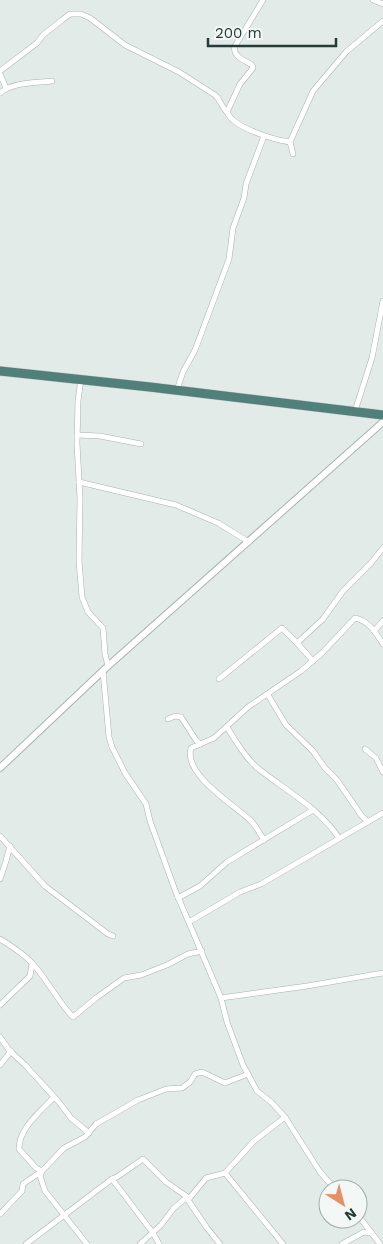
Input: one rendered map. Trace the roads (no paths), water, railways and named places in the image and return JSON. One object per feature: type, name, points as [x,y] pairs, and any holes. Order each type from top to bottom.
[{"type":"highway","points":[[0,371],[383,415]]},
{"type":"street","points":[[227,112],[240,84],[253,68],[252,64],[236,55],[234,51],[235,46],[263,0]]},
{"type":"street","points":[[373,0],[383,4]]},
{"type":"street","points":[[6,88],[0,72],[70,14],[81,14],[90,18],[132,49],[179,72],[207,90],[220,100],[223,109],[229,117],[237,122],[264,136],[290,142]]},
{"type":"street","points":[[293,154],[290,142],[307,102],[324,77],[346,52],[383,21]]},
{"type":"street","points":[[0,93],[6,88],[52,81]]},
{"type":"street","points":[[177,390],[183,372],[195,350],[229,258],[234,228],[244,198],[246,184],[264,136]]},
{"type":"street","points":[[355,411],[381,323],[383,301]]},
{"type":"street","points":[[81,379],[77,435],[80,499],[79,561],[82,597],[88,612],[103,628],[109,737],[112,747],[125,773],[146,804],[150,821],[178,898],[221,998],[226,1022],[243,1065],[257,1090],[284,1117],[326,1179]]},
{"type":"street","points":[[0,768],[106,669],[383,422]]},
{"type":"street","points":[[77,435],[100,436],[141,444]]},
{"type":"street","points":[[79,482],[176,505],[218,523],[249,542]]},
{"type":"street","points":[[297,643],[323,619],[343,591],[383,548]]},
{"type":"street","points":[[264,840],[252,821],[217,793],[200,776],[195,769],[190,752],[191,748],[197,743],[210,740],[241,713],[313,661],[355,618],[366,622],[383,644]]},
{"type":"street","points":[[374,631],[383,621]]},
{"type":"street","points":[[219,678],[282,628],[313,661]]},
{"type":"street","points":[[268,695],[286,725],[313,750],[368,822]]},
{"type":"street","points":[[168,719],[176,716],[181,717],[197,743]]},
{"type":"street","points":[[227,727],[236,742],[258,768],[313,810],[328,823],[339,838]]},
{"type":"street","points":[[365,749],[376,758],[383,772]]},
{"type":"street","points":[[178,898],[200,886],[226,863],[313,810]]},
{"type":"street","points":[[189,922],[240,892],[261,884],[383,813]]},
{"type":"street","points":[[0,836],[45,886],[113,936]]},
{"type":"street","points":[[0,879],[10,846]]},
{"type":"street","points":[[0,939],[32,963],[45,979],[62,1006],[73,1017],[124,978],[141,975],[188,954],[202,951]]},
{"type":"street","points":[[0,1005],[30,976],[32,963]]},
{"type":"street","points":[[221,998],[383,973]]},
{"type":"street","points":[[0,1037],[71,1118],[89,1133]]},
{"type":"street","points":[[0,1064],[11,1051]]},
{"type":"street","points":[[0,1214],[22,1190],[23,1184],[42,1171],[64,1148],[85,1137],[96,1124],[138,1100],[166,1089],[182,1088],[196,1074],[202,1072],[225,1083],[248,1074]]},
{"type":"street","points":[[42,1171],[36,1168],[19,1149],[19,1143],[26,1128],[54,1097]]},
{"type":"street","points":[[140,1244],[206,1178],[224,1173],[254,1141],[284,1117]]},
{"type":"street","points":[[26,1244],[64,1214],[143,1158],[166,1182],[187,1198],[220,1244]]},
{"type":"street","points":[[42,1171],[40,1176],[42,1184],[86,1244]]},
{"type":"street","points":[[224,1173],[283,1244]]},
{"type":"street","points":[[112,1179],[153,1233],[159,1244]]},
{"type":"street","points":[[368,1229],[380,1244]]},
{"type":"street","points":[[342,1244],[364,1232],[371,1233]]}]
